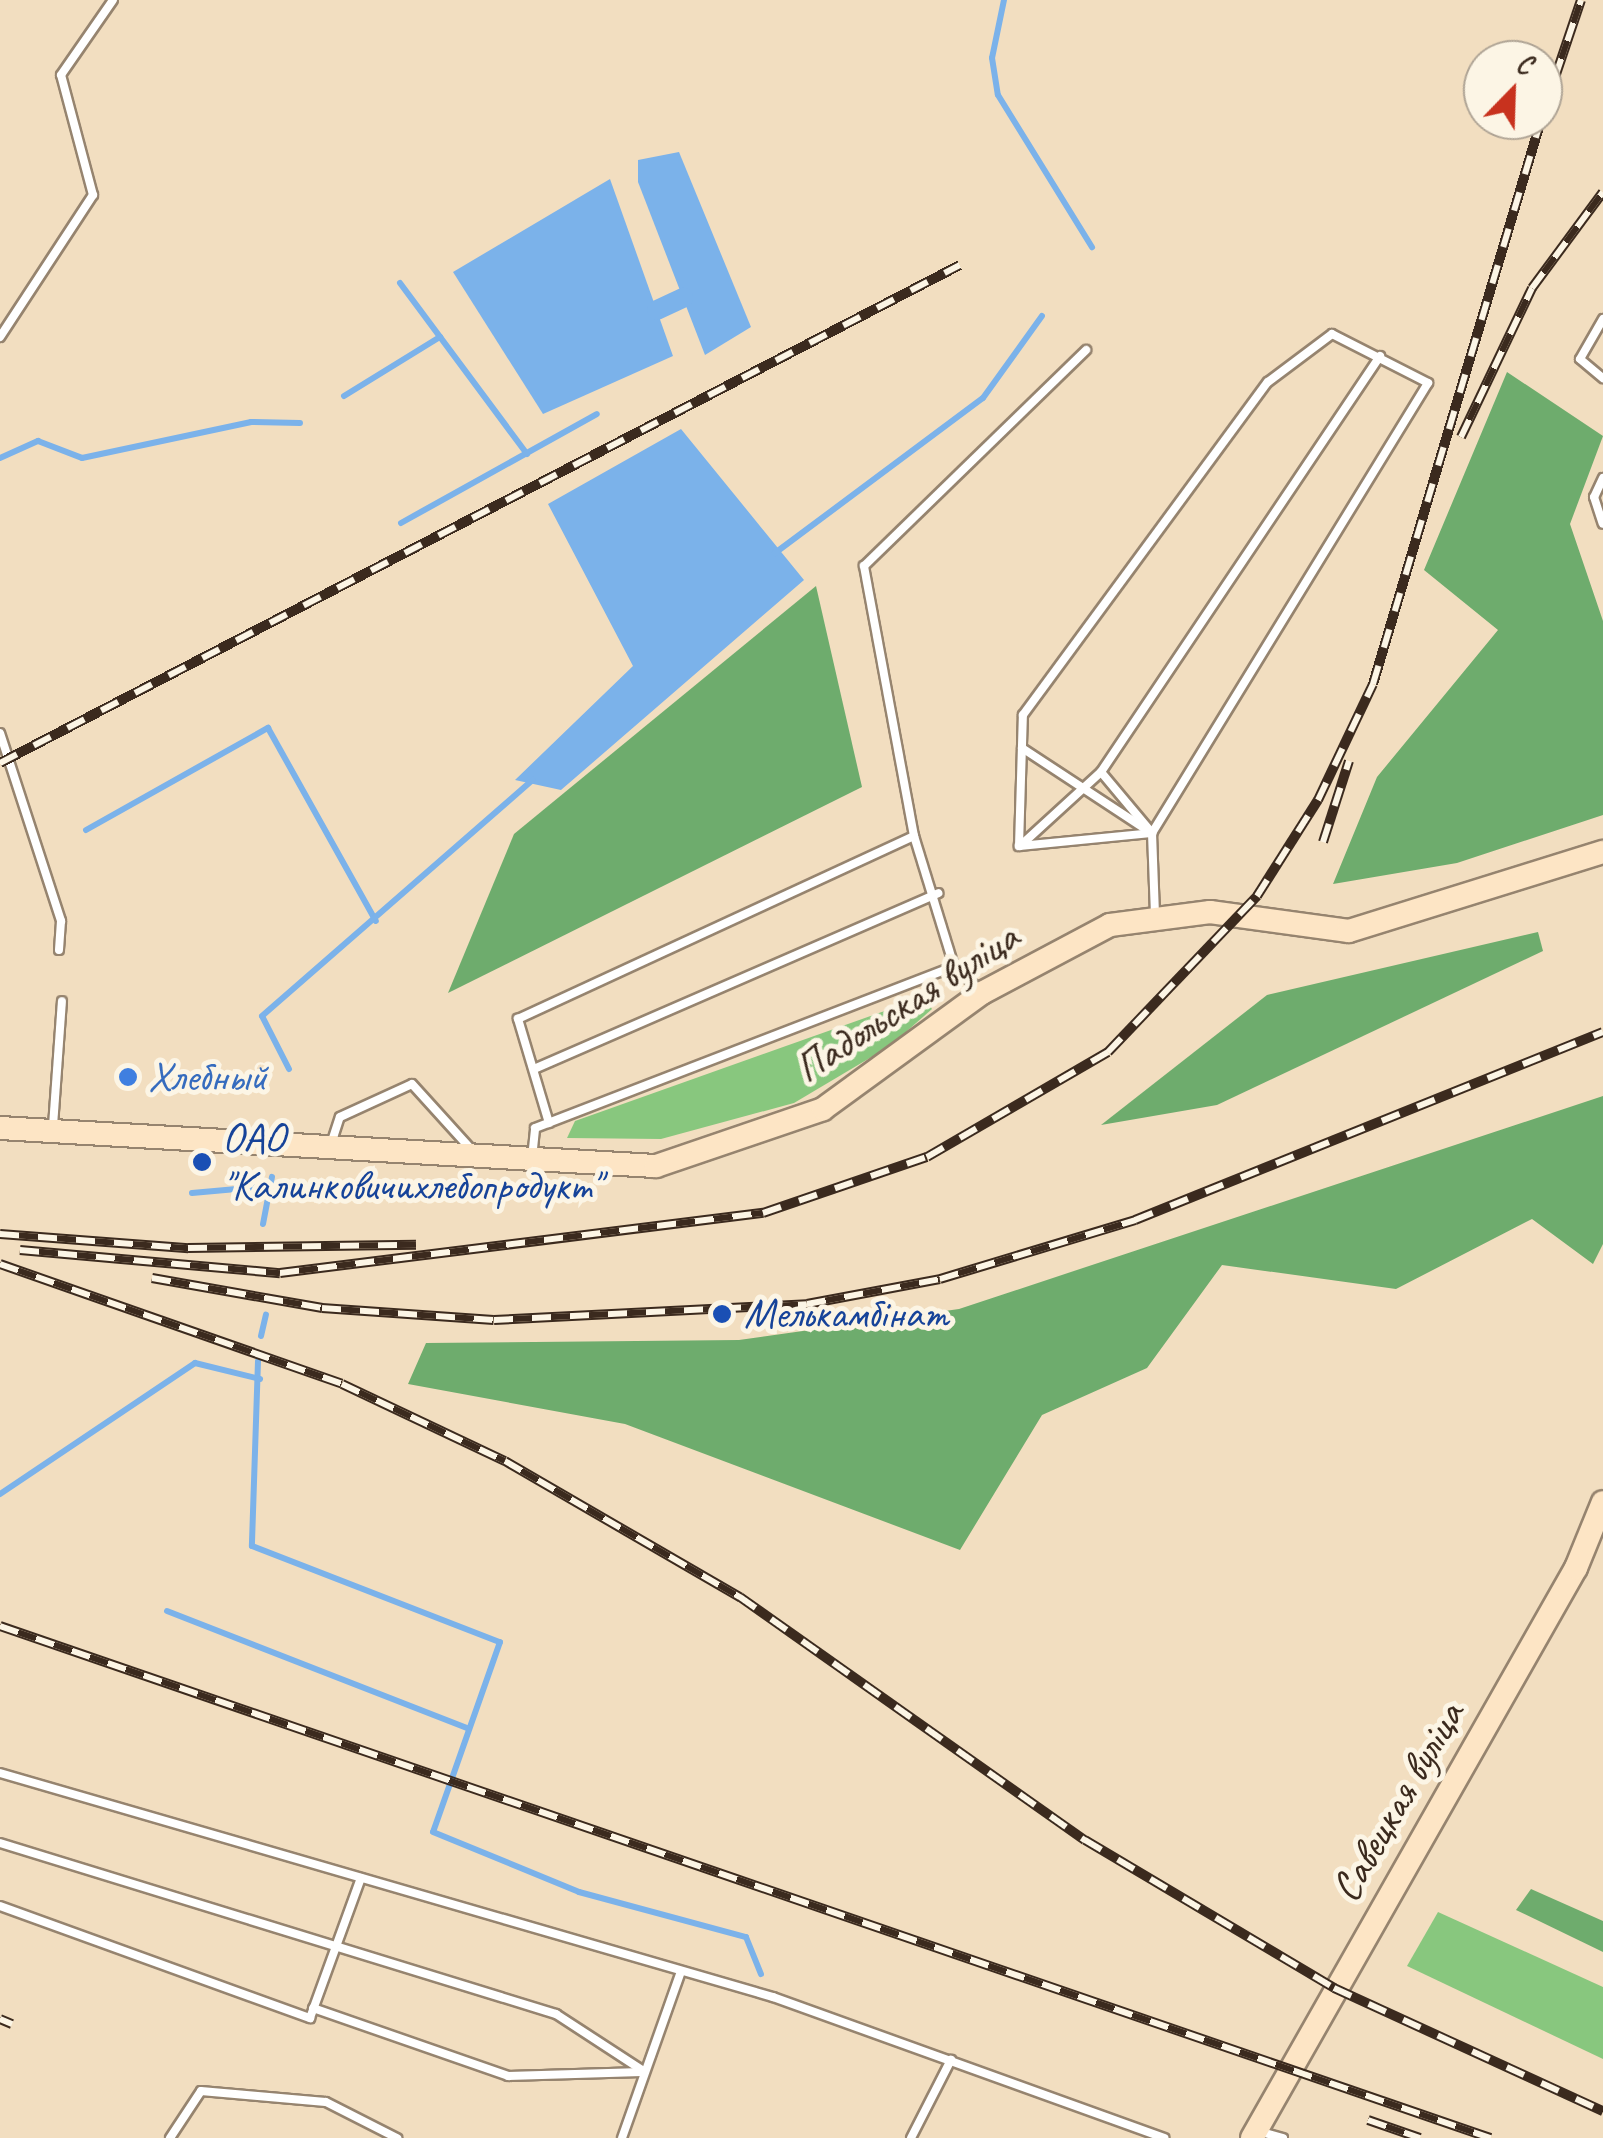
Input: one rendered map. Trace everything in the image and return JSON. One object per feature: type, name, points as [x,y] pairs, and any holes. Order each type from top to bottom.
[{"type":"main road","name":"Падольская вуліца","points":[[0,1128],[52,1135],[330,1144],[532,1161],[656,1166],[822,1109],[982,992],[1074,940],[1155,914],[1210,912],[1349,931],[1603,852]]},
{"type":"main road","name":"Савецкая вуліца","points":[[1254,2134],[1576,1568],[1603,1502]]},
{"type":"lane","points":[[0,337],[93,195],[62,75],[113,0]]},
{"type":"lane","points":[[1603,319],[1580,359],[1603,378]]},
{"type":"lane","points":[[1019,846],[1023,715],[1268,382],[1332,334],[1380,356],[1428,383],[1152,834],[1155,914]]},
{"type":"lane","points":[[982,992],[954,966],[938,894],[914,836],[864,566],[1086,350]]},
{"type":"lane","points":[[1019,846],[1101,772],[1380,356]]},
{"type":"lane","points":[[1603,478],[1594,497],[1603,524]]},
{"type":"lane","points":[[0,732],[60,921],[60,950]]},
{"type":"lane","points":[[1022,748],[1152,834]]},
{"type":"lane","points":[[1101,772],[1152,834]]},
{"type":"lane","points":[[1019,846],[1152,834]]},
{"type":"lane","points":[[549,1122],[518,1019],[914,836]]},
{"type":"lane","points":[[534,1069],[938,894]]},
{"type":"lane","points":[[532,1161],[535,1128],[954,966]]},
{"type":"lane","points":[[52,1135],[62,1001]]},
{"type":"lane","points":[[330,1144],[340,1117],[412,1084],[478,1156]]},
{"type":"lane","points":[[0,1773],[681,1971],[951,2060],[1164,2138]]},
{"type":"lane","points":[[0,1842],[556,2014],[645,2072]]},
{"type":"lane","points":[[0,1906],[310,2018],[361,1878]]},
{"type":"lane","points":[[622,2138],[681,1971]]},
{"type":"lane","points":[[313,2008],[508,2076],[645,2072]]},
{"type":"lane","points":[[912,2138],[951,2060]]},
{"type":"lane","points":[[170,2138],[201,2091],[326,2102],[397,2138]]},
{"type":"lane","points":[[1254,2134],[1283,2138]]},
{"type":"green space","points":[[1507,372],[1603,436],[1570,524],[1603,621],[1603,815],[1457,863],[1333,884],[1377,777],[1498,630],[1424,570]]},
{"type":"green space","points":[[816,586],[862,787],[448,993],[514,834]]},
{"type":"green space","points":[[1538,932],[1543,951],[1217,1105],[1101,1125],[1267,995]]},
{"type":"green space","points":[[924,997],[932,1009],[890,1046],[794,1103],[661,1139],[567,1138],[575,1121]]},
{"type":"green space","points":[[1603,1096],[1603,1244],[1593,1264],[1532,1219],[1396,1289],[1222,1265],[1147,1368],[1042,1415],[960,1550],[625,1424],[408,1384],[426,1343],[739,1340],[959,1309]]},
{"type":"green space","points":[[1531,1889],[1603,1921],[1603,1952],[1516,1910]]},
{"type":"green space","points":[[1438,1912],[1603,1987],[1603,2059],[1407,1966]]},
{"type":"water","points":[[679,152],[751,327],[705,355],[638,182],[638,160]]},
{"type":"water","points":[[610,179],[673,356],[543,414],[453,272]]},
{"type":"water","points":[[681,429],[804,580],[561,790],[515,780],[633,666],[548,504]]},
{"type":"waterway","points":[[1004,0],[992,58],[998,95],[1092,247]]},
{"type":"waterway","points":[[400,283],[527,454]]},
{"type":"waterway","points":[[657,310],[683,298]]},
{"type":"waterway","points":[[775,553],[983,398],[1042,316]]},
{"type":"waterway","points":[[344,396],[440,337]]},
{"type":"waterway","points":[[401,523],[597,414]]},
{"type":"waterway","points":[[0,458],[38,441],[82,458],[251,422],[300,423]]},
{"type":"waterway","points":[[86,830],[268,728],[376,921]]},
{"type":"waterway","points":[[289,1069],[262,1016],[533,780]]},
{"type":"waterway","points":[[263,1224],[272,1177]]},
{"type":"waterway","points":[[192,1193],[270,1186]]},
{"type":"waterway","points":[[261,1336],[266,1315]]},
{"type":"waterway","points":[[258,1361],[252,1546],[500,1642],[433,1832],[579,1892],[746,1937],[761,1974]]},
{"type":"waterway","points":[[0,1494],[195,1363],[260,1379]]},
{"type":"waterway","points":[[167,1611],[469,1729]]},
{"type":"railway","points":[[1563,54],[1581,0]]},
{"type":"railway","points":[[20,1250],[280,1273],[763,1213],[927,1157],[1108,1052],[1257,896],[1318,800],[1373,684],[1535,140]]},
{"type":"railway","points":[[1461,437],[1532,288],[1603,192]]},
{"type":"railway","points":[[0,763],[960,265]]},
{"type":"railway","points":[[1323,842],[1349,761]]},
{"type":"railway","points":[[152,1278],[322,1308],[494,1320],[807,1304],[940,1279],[1135,1220],[1603,1032]]},
{"type":"railway","points":[[0,1234],[188,1248],[416,1245]]},
{"type":"railway","points":[[0,1264],[342,1384],[505,1461],[740,1597],[1085,1840],[1334,1988],[1603,2111]]},
{"type":"railway","points":[[0,1626],[1490,2138]]},
{"type":"railway","points":[[0,2019],[12,2024]]},
{"type":"railway","points":[[1368,2120],[1420,2138]]},
{"type":"place","name":"Хлебный","points":[[128,1077]]},
{"type":"place","name":"ОАО \"Калинковичихлебопродукт\"","points":[[202,1162]]},
{"type":"place","name":"Мелькамбінат","points":[[722,1314]]}]
